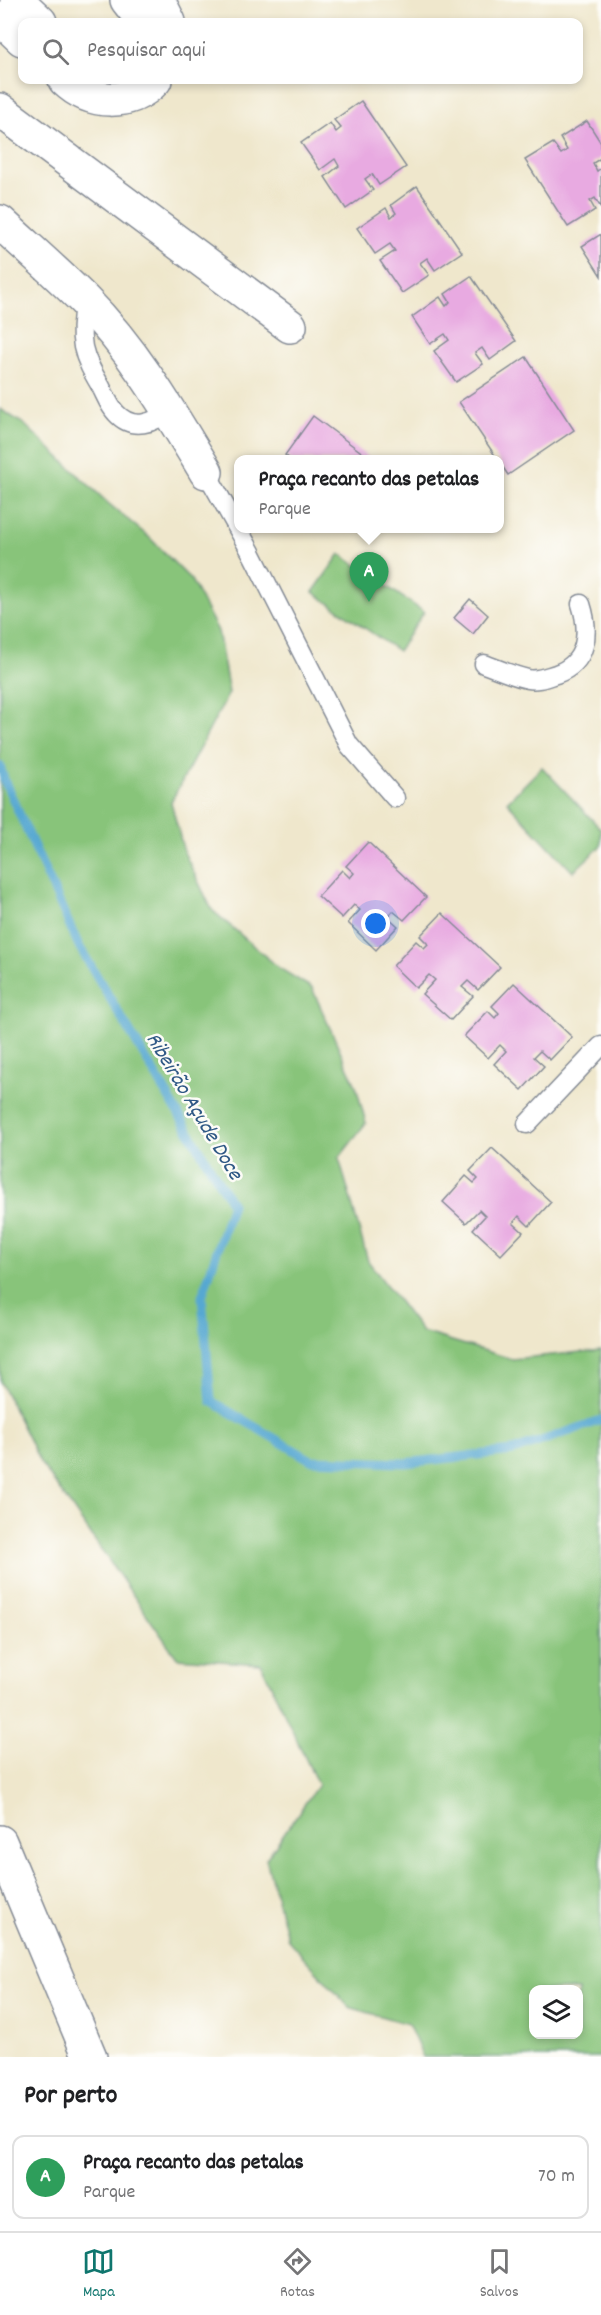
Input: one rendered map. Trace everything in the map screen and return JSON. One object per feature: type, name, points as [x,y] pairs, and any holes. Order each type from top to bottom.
[{"type":"street","points":[[17,0],[36,18]]},
{"type":"street","points":[[127,0],[141,18]]},
{"type":"street","points":[[158,0],[167,18]]},
{"type":"street","points":[[0,18],[18,35]]},
{"type":"street","points":[[71,84],[85,94],[99,99],[127,97],[141,92],[150,84]]},
{"type":"street","points":[[0,110],[290,326]]},
{"type":"street","points":[[0,222],[85,301],[136,362],[169,409],[206,472]]},
{"type":"street","points":[[0,1842],[8,1887],[90,2057]]},
{"type":"lane","points":[[85,301],[81,329],[86,361],[115,412],[130,422],[141,424],[152,422],[169,409]]},
{"type":"lane","points":[[206,472],[234,522]]},
{"type":"lane","points":[[240,533],[349,745],[395,798]]},
{"type":"lane","points":[[484,664],[528,679],[544,678],[565,671],[579,656],[587,635],[587,624],[581,604]]},
{"type":"lane","points":[[527,1124],[601,1046]]},
{"type":"green space","points":[[0,409],[24,424],[108,503],[150,538],[191,580],[218,631],[229,693],[171,802],[184,852],[212,910],[279,968],[312,988],[356,1086],[366,1123],[339,1158],[368,1261],[422,1332],[512,1359],[601,1350],[601,2057],[423,2057],[408,2024],[349,2007],[288,1940],[266,1859],[318,1785],[261,1664],[177,1658],[40,1462],[0,1381]]},
{"type":"green space","points":[[340,554],[424,612],[398,651],[313,592]]},
{"type":"green space","points":[[542,767],[601,829],[601,846],[573,872],[507,802]]},
{"type":"building","points":[[361,101],[406,167],[379,185],[372,174],[365,179],[373,190],[346,209],[325,177],[339,166],[335,159],[320,170],[301,143],[330,123],[336,132],[341,128],[334,120]]},
{"type":"building","points":[[587,121],[601,143],[601,158],[593,163],[597,171],[601,168],[601,208],[595,198],[590,201],[595,210],[568,227],[525,160],[553,143],[561,154],[567,150],[560,138]]},
{"type":"building","points":[[417,186],[462,252],[435,270],[427,258],[420,263],[429,275],[402,293],[380,261],[395,251],[390,244],[375,254],[357,228],[386,208],[391,217],[396,213],[391,205]]},
{"type":"building","points":[[601,234],[601,276],[582,246]]},
{"type":"building","points":[[471,276],[516,341],[490,360],[482,348],[475,353],[483,364],[456,382],[434,351],[449,340],[445,334],[430,344],[412,317],[440,297],[446,306],[450,302],[445,294]]},
{"type":"building","points":[[526,357],[574,430],[508,475],[504,469],[504,455],[495,455],[459,402]]},
{"type":"building","points":[[313,416],[365,455],[285,455]]},
{"type":"building","points":[[470,599],[488,615],[473,634],[454,618]]},
{"type":"building","points":[[368,842],[426,897],[404,920],[393,911],[388,917],[398,926],[376,950],[348,923],[360,910],[354,905],[342,918],[318,896],[342,870],[350,878],[354,873],[346,866]]},
{"type":"building","points":[[442,913],[500,967],[478,990],[468,981],[462,987],[473,996],[451,1020],[422,994],[435,980],[429,975],[416,988],[393,966],[416,941],[424,948],[428,944],[420,936]]},
{"type":"building","points":[[514,983],[572,1037],[550,1060],[540,1051],[534,1057],[544,1066],[522,1090],[494,1064],[506,1051],[500,1045],[488,1058],[464,1036],[488,1011],[495,1018],[499,1013],[492,1006]]},
{"type":"building","points":[[492,1148],[551,1202],[529,1226],[519,1216],[513,1223],[523,1232],[501,1255],[473,1229],[485,1216],[479,1210],[466,1223],[443,1202],[466,1176],[474,1183],[478,1179],[470,1171]]},
{"type":"waterway","name":"Ribeirão Açude Doce","points":[[0,766],[5,782],[79,946],[232,1204],[202,1297],[211,1401],[311,1460],[405,1463],[513,1451],[601,1420]]},
{"type":"place","name":"Praça recanto das petalas","points":[[369,602]]}]
